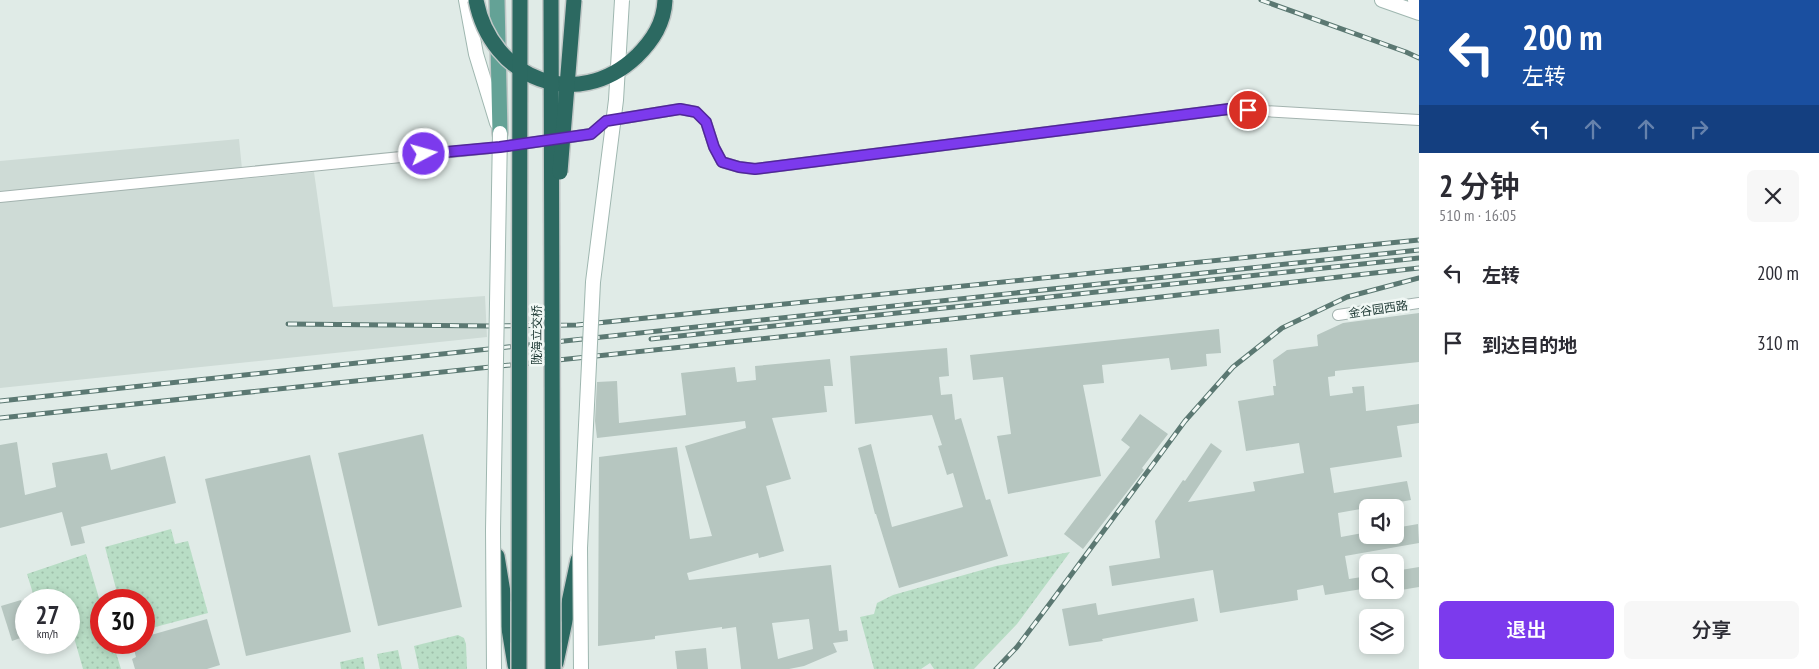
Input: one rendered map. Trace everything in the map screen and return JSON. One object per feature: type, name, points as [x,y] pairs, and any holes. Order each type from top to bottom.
[{"type":"highway","points":[[476,0],[486,31],[506,58],[526,74],[538,80],[562,85],[594,82],[611,76],[632,60],[646,47],[658,29],[664,12],[665,0]]},
{"type":"highway","name":"陇海立交桥","points":[[519,669],[520,0]]},
{"type":"highway","name":"陇海立交桥","points":[[551,0],[554,669]]},
{"type":"highway","points":[[551,283],[574,0]]},
{"type":"highway","points":[[493,530],[515,669]]},
{"type":"highway","points":[[554,669],[580,548]]},
{"type":"main road","points":[[466,0],[476,54],[500,133]]},
{"type":"main road","points":[[494,669],[493,530],[500,133],[497,0]]},
{"type":"main road","points":[[581,669],[580,548],[593,282],[616,100],[622,0]]},
{"type":"main road","points":[[1382,0],[1419,13]]},
{"type":"main road","points":[[1415,0],[1419,2]]},
{"type":"street","points":[[0,196],[500,147],[591,134],[606,121],[680,109],[696,112],[706,122],[714,147],[722,162],[755,169],[1229,109],[1419,120]]},
{"type":"street","name":"金谷园西路","points":[[1338,314],[1419,303]]},
{"type":"shaded area","points":[[239,139],[243,179],[314,172],[333,307],[485,296],[487,337],[0,388],[0,161]]},
{"type":"green space","points":[[171,529],[175,544],[188,541],[208,613],[155,627],[155,589],[116,589],[105,547]]},
{"type":"green space","points":[[1070,552],[1017,624],[974,669],[934,669],[930,663],[921,669],[874,669],[860,617],[874,614],[877,603],[893,595],[996,566]]},
{"type":"green space","points":[[86,554],[96,589],[90,589],[90,654],[116,654],[121,669],[83,669],[79,654],[80,589],[32,589],[27,574]]},
{"type":"green space","points":[[458,635],[464,638],[466,644],[467,669],[419,669],[414,646]]},
{"type":"green space","points":[[398,650],[402,669],[380,669],[377,654]]},
{"type":"green space","points":[[363,657],[365,669],[341,669],[340,662]]},
{"type":"building","points":[[1419,313],[1419,362],[1335,371],[1335,376],[1328,377],[1330,396],[1353,393],[1352,387],[1364,386],[1366,411],[1419,404],[1419,423],[1397,426],[1402,457],[1330,468],[1334,493],[1407,481],[1411,500],[1359,499],[1359,509],[1338,513],[1341,537],[1359,534],[1359,544],[1404,544],[1404,526],[1418,524],[1419,543],[1345,556],[1349,579],[1359,577],[1359,589],[1325,595],[1323,585],[1297,590],[1298,600],[1220,613],[1213,570],[1112,586],[1109,566],[1160,558],[1155,521],[1211,443],[1222,451],[1188,502],[1255,491],[1253,482],[1304,473],[1299,443],[1246,451],[1238,401],[1274,395],[1273,386],[1276,386],[1273,360],[1287,350],[1318,346],[1317,335],[1343,323]]},
{"type":"building","points":[[1219,329],[1221,353],[1206,354],[1207,366],[1171,370],[1169,358],[1102,365],[1104,383],[1083,385],[1101,476],[1008,494],[997,436],[1011,434],[1003,377],[973,380],[970,355]]},
{"type":"building","points":[[947,348],[949,376],[939,377],[941,395],[952,394],[955,420],[961,418],[986,500],[990,499],[1008,556],[899,588],[875,514],[858,448],[871,444],[892,527],[963,507],[953,473],[947,475],[938,446],[942,445],[932,415],[855,424],[850,356]]},
{"type":"building","points":[[830,359],[833,386],[824,386],[827,412],[772,418],[791,479],[766,486],[784,551],[759,558],[758,553],[687,573],[689,580],[831,565],[839,631],[847,630],[848,641],[833,643],[837,652],[804,666],[789,669],[741,669],[736,627],[722,629],[722,627],[655,636],[655,639],[598,646],[599,457],[677,447],[690,539],[712,536],[685,446],[746,428],[745,421],[597,438],[595,421],[597,382],[617,381],[619,423],[686,415],[681,373],[735,367],[737,382],[756,380],[755,366]],"holes":[[[809,619],[813,649],[778,659],[772,623]]]},
{"type":"building","points":[[1140,414],[1168,434],[1142,468],[1144,470],[1083,549],[1064,534],[1130,447],[1121,440]]},
{"type":"building","points":[[423,434],[462,607],[378,626],[338,453]]},
{"type":"building","points":[[17,442],[25,495],[56,487],[52,463],[107,453],[111,470],[165,456],[176,503],[81,527],[85,543],[71,546],[62,512],[0,528],[0,445]]},
{"type":"building","points":[[310,455],[351,632],[246,656],[205,479]]},
{"type":"building","points":[[1419,567],[1419,587],[1404,590],[1404,570]]},
{"type":"building","points":[[1194,598],[1198,621],[1102,639],[1103,641],[1069,646],[1062,609],[1096,603],[1098,615]]},
{"type":"building","points":[[15,602],[15,640],[12,641],[1,606]]},
{"type":"building","points":[[207,619],[220,665],[207,669],[135,669],[132,659],[136,657],[135,654],[155,654],[155,634]]},
{"type":"building","points":[[706,648],[708,669],[677,669],[675,651]]},
{"type":"railway","points":[[1261,0],[1419,58]]},
{"type":"railway","points":[[288,324],[577,325],[1419,240]]},
{"type":"railway","points":[[0,401],[1419,250]]},
{"type":"railway","points":[[651,339],[1419,258]]},
{"type":"railway","points":[[0,418],[1134,300],[1419,268]]},
{"type":"railway","points":[[996,669],[1017,647],[1185,421],[1233,367],[1282,328],[1347,297],[1419,278]]},
{"type":"route","points":[[424,154],[500,147],[591,134],[606,121],[680,109],[696,112],[706,122],[714,147],[722,162],[755,169],[1229,109],[1248,110]]}]
